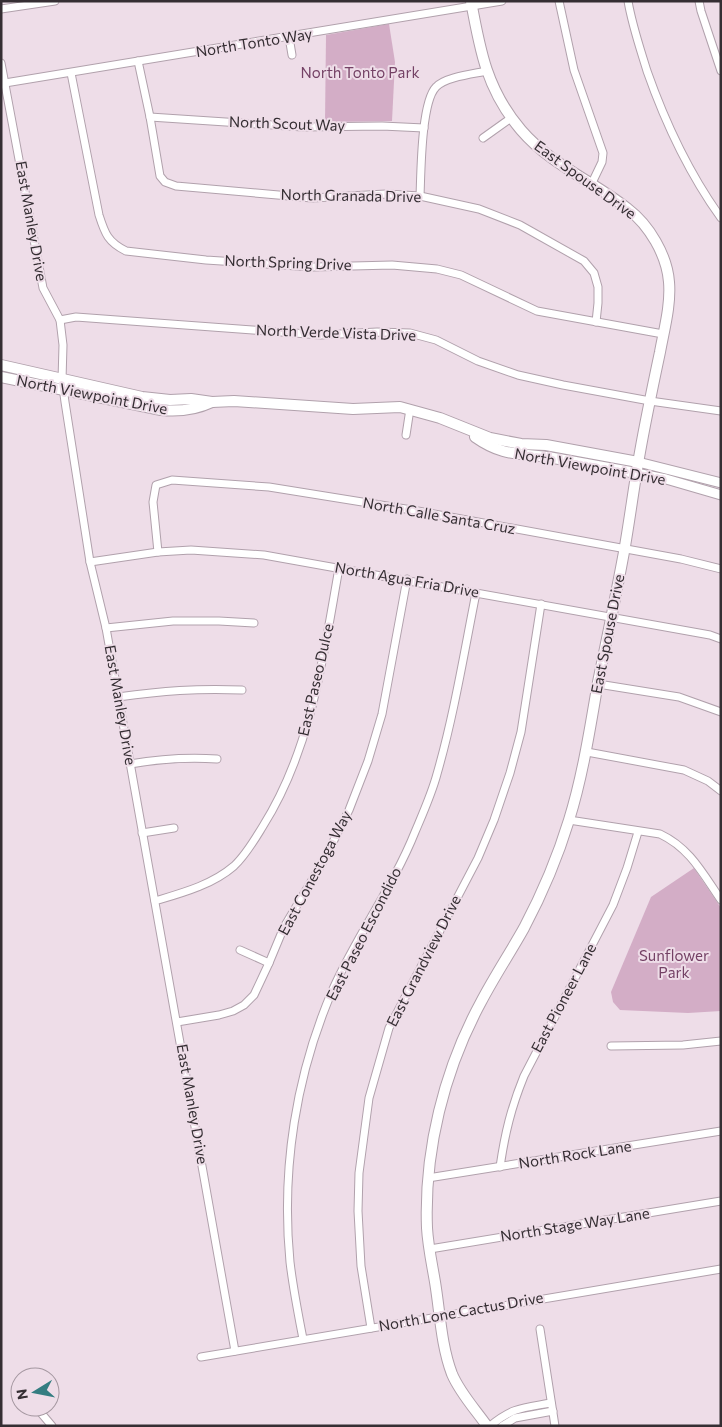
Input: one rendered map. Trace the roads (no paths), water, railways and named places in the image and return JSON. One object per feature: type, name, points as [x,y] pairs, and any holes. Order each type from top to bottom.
[{"type":"main road","name":"East Spouse Drive","points":[[472,4],[481,56],[502,104],[511,118],[536,146],[558,163],[630,210],[644,224],[661,255],[669,282],[663,334],[638,462],[587,752],[569,820],[526,925],[480,1003],[456,1059],[439,1113],[432,1147],[428,1178],[427,1230],[446,1354],[453,1376],[462,1392],[489,1426]]},
{"type":"main road","name":"North Viewpoint Drive","points":[[1,365],[63,385]]},
{"type":"main road","name":"North Viewpoint Drive","points":[[1,376],[170,400],[234,401],[353,409],[387,406],[410,409],[440,418],[490,438],[508,442],[546,445],[638,462]]},
{"type":"main road","name":"North Viewpoint Drive","points":[[464,429],[488,446],[507,453],[547,457],[636,473]]},
{"type":"street","points":[[1,10],[55,1]]},
{"type":"street","name":"North Tonto Way","points":[[5,83],[289,37],[472,4],[502,1]]},
{"type":"street","points":[[559,1],[574,70],[603,153],[602,162],[592,185]]},
{"type":"street","points":[[628,1],[631,19],[661,111],[686,164],[721,218]]},
{"type":"street","points":[[700,1],[701,11],[721,71]]},
{"type":"street","points":[[289,37],[292,55]]},
{"type":"street","name":"North Granada Drive","points":[[138,61],[160,176],[165,182],[176,186],[312,198],[386,194],[420,196],[480,210],[520,225],[584,261],[594,273],[598,286],[596,322]]},
{"type":"street","name":"East Manley Drive","points":[[1,63],[43,288],[60,320],[63,345],[63,385],[90,562],[106,628],[234,1351]]},
{"type":"street","points":[[420,196],[424,128],[431,94],[436,86],[445,81],[487,71]]},
{"type":"street","name":"North Spring Drive","points":[[71,73],[99,216],[105,234],[116,246],[126,251],[206,260],[313,267],[392,265],[436,269],[461,275],[536,310],[663,334]]},
{"type":"street","name":"North Scout Way","points":[[150,117],[302,128],[382,126],[424,128]]},
{"type":"street","points":[[483,138],[511,118]]},
{"type":"street","name":"North Verde Vista Drive","points":[[60,320],[76,317],[321,335],[378,332],[410,334],[436,340],[478,361],[518,375],[650,401],[721,411]]},
{"type":"street","points":[[406,434],[410,409]]},
{"type":"street","name":"North Viewpoint Drive","points":[[638,462],[721,483]]},
{"type":"street","name":"North Viewpoint Drive","points":[[636,473],[721,495]]},
{"type":"street","name":"North Calle Santa Cruz","points":[[158,552],[153,502],[156,485],[172,480],[269,487],[418,511],[681,559],[721,569]]},
{"type":"street","name":"North Agua Fria Drive","points":[[90,562],[158,552],[211,551],[264,555],[407,579],[710,635],[721,639]]},
{"type":"street","name":"East Paseo Dulce","points":[[154,901],[210,882],[234,865],[253,843],[270,815],[287,782],[304,737],[316,690],[339,568]]},
{"type":"street","name":"East Conestoga Way","points":[[177,1022],[232,1011],[244,1005],[254,995],[270,963],[284,927],[324,860],[349,810],[368,761],[382,714],[407,579]]},
{"type":"street","name":"East Paseo Escondido","points":[[303,1339],[290,1260],[288,1211],[292,1138],[300,1087],[314,1036],[333,989],[415,834],[437,775],[476,593]]},
{"type":"street","name":"East Grandview Drive","points":[[371,1328],[361,1266],[358,1211],[359,1173],[369,1098],[389,1028],[478,858],[494,820],[510,773],[520,732],[542,604]]},
{"type":"street","points":[[106,628],[174,621],[254,623]]},
{"type":"street","points":[[598,684],[678,697],[721,712]]},
{"type":"street","points":[[118,697],[198,688],[242,690]]},
{"type":"street","points":[[587,752],[684,770],[708,781],[721,791]]},
{"type":"street","points":[[130,764],[157,760],[217,759]]},
{"type":"street","points":[[569,820],[660,834],[673,840],[687,851],[721,900]]},
{"type":"street","points":[[142,833],[174,828]]},
{"type":"street","name":"East Pioneer Lane","points":[[500,1167],[512,1105],[524,1076],[613,905],[628,868],[638,832]]},
{"type":"street","points":[[240,950],[270,963]]},
{"type":"street","points":[[611,1046],[683,1045],[721,1041]]},
{"type":"street","name":"North Rock Lane","points":[[428,1178],[721,1132]]},
{"type":"street","name":"North Stage Way Lane","points":[[430,1249],[721,1201]]},
{"type":"street","name":"North Lone Cactus Drive","points":[[201,1358],[303,1339],[721,1269]]},
{"type":"street","points":[[540,1329],[556,1426]]},
{"type":"street","points":[[489,1426],[504,1414],[518,1409],[552,1407]]},
{"type":"street","points":[[502,1426],[515,1418],[552,1407]]},
{"type":"park label","name":"North Tonto Park","points":[[360,73]]},
{"type":"park label","name":"Sunflower Park","points":[[674,964]]}]
